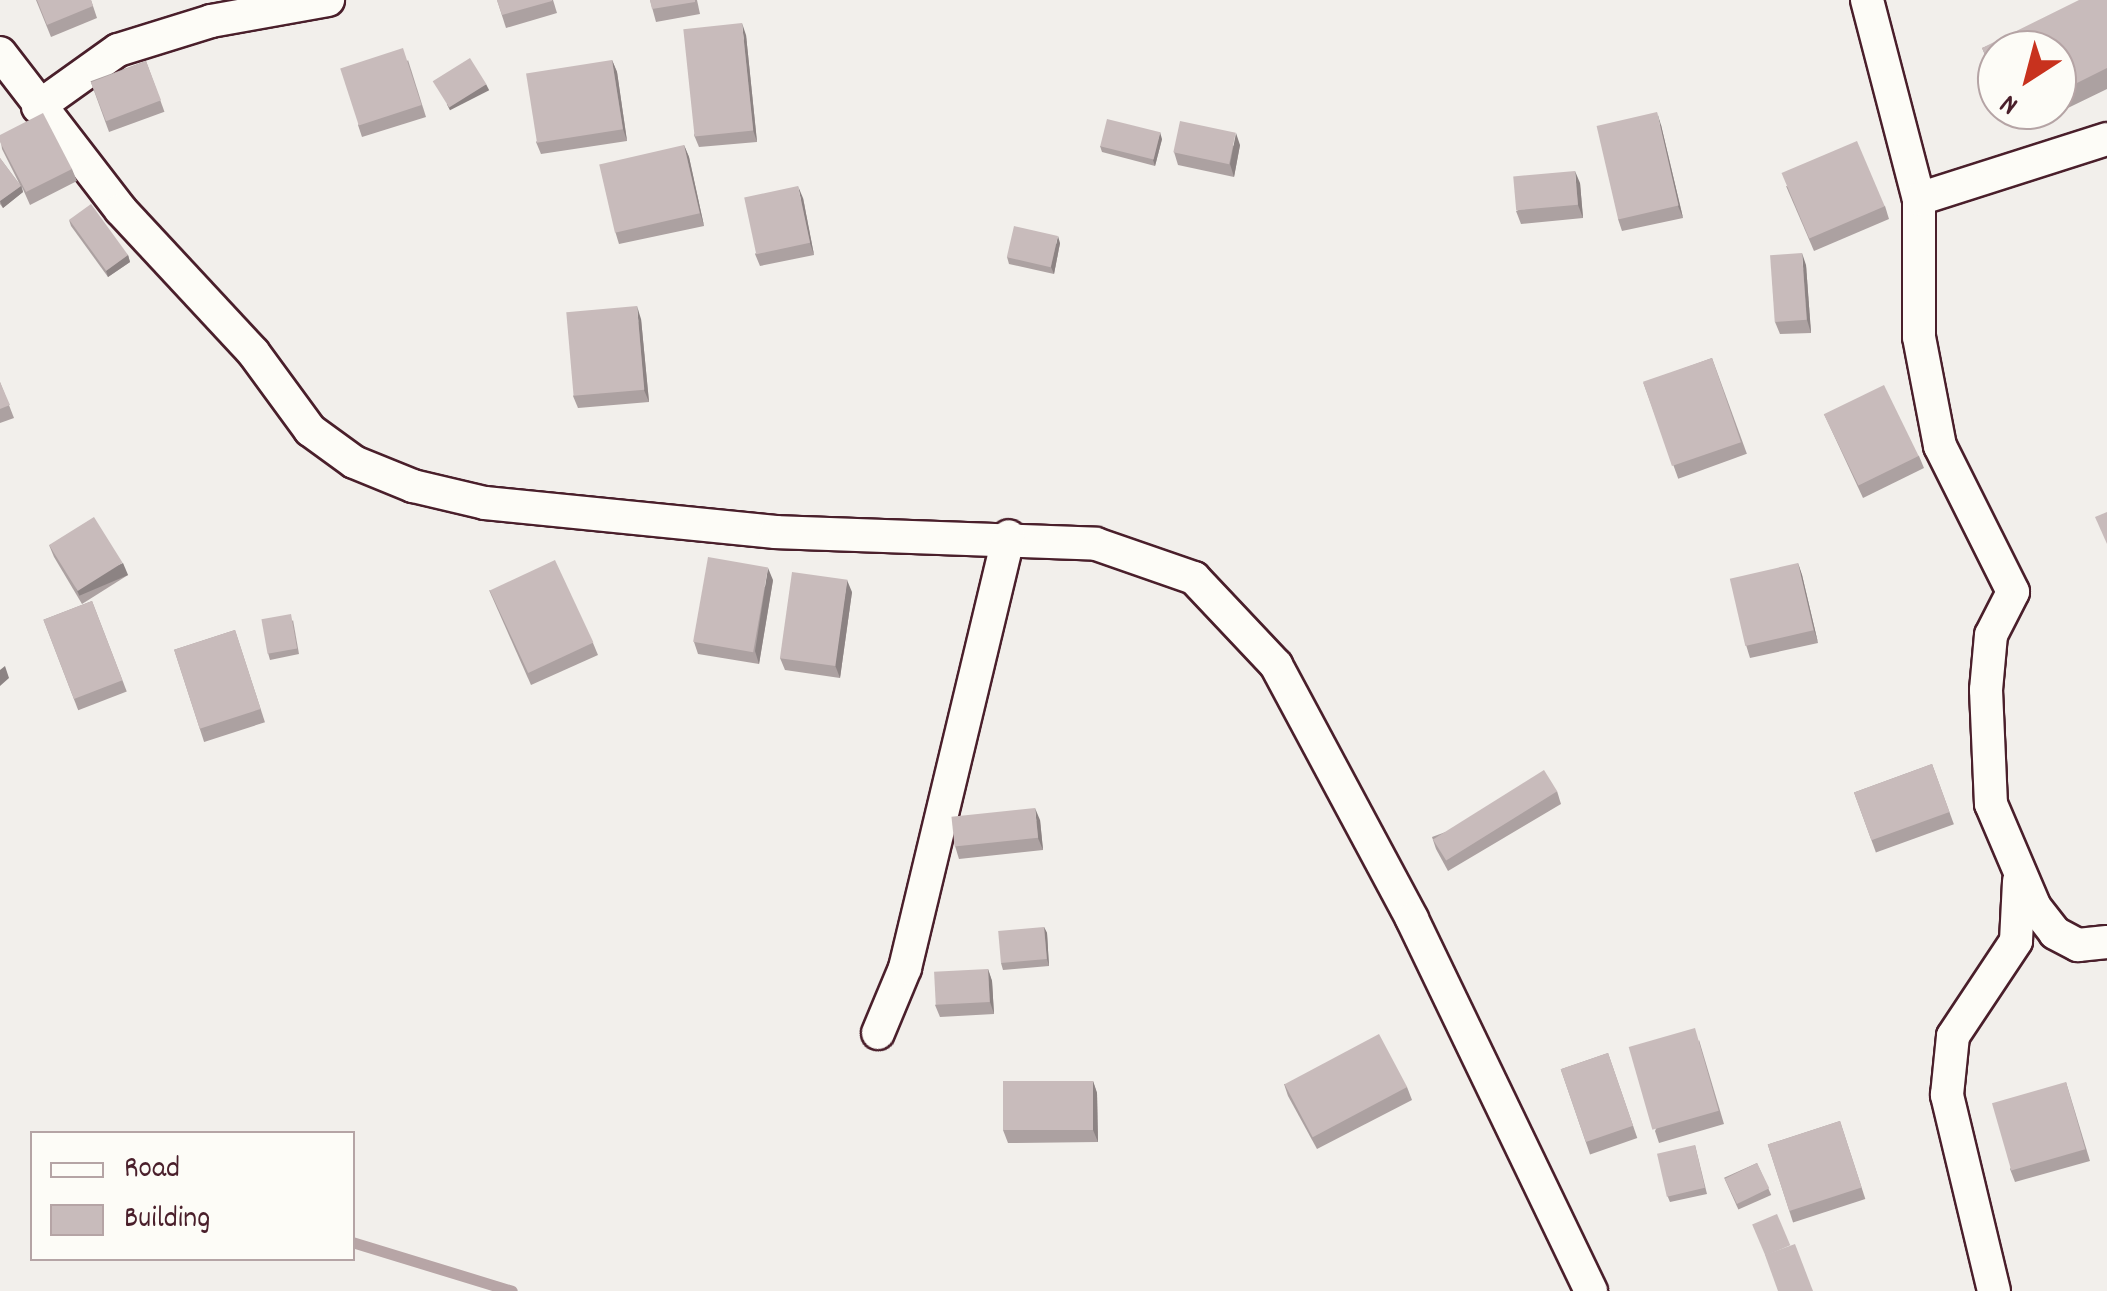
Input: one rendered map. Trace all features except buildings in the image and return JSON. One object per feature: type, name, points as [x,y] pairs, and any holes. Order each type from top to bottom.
[{"type":"street","points":[[38,107],[118,50],[211,22],[328,0]]},
{"type":"street","points":[[1867,0],[1919,198],[1918,337],[1940,446],[2013,592],[1991,635],[1986,690],[1991,804],[2020,871],[2055,933],[2078,945],[2107,942]]},
{"type":"street","points":[[0,54],[121,210],[253,352],[310,430],[354,462],[413,486],[485,503],[776,532],[1009,536],[1096,544],[1194,578],[1276,665],[1412,920],[1591,1291]]},
{"type":"street","points":[[1919,198],[2107,139]]},
{"type":"street","points":[[878,1033],[905,968],[1009,536]]},
{"type":"street","points":[[1994,1291],[1948,1096],[1953,1036],[2016,941],[2020,871]]},
{"type":"waterway","points":[[355,1243],[512,1291]]}]
